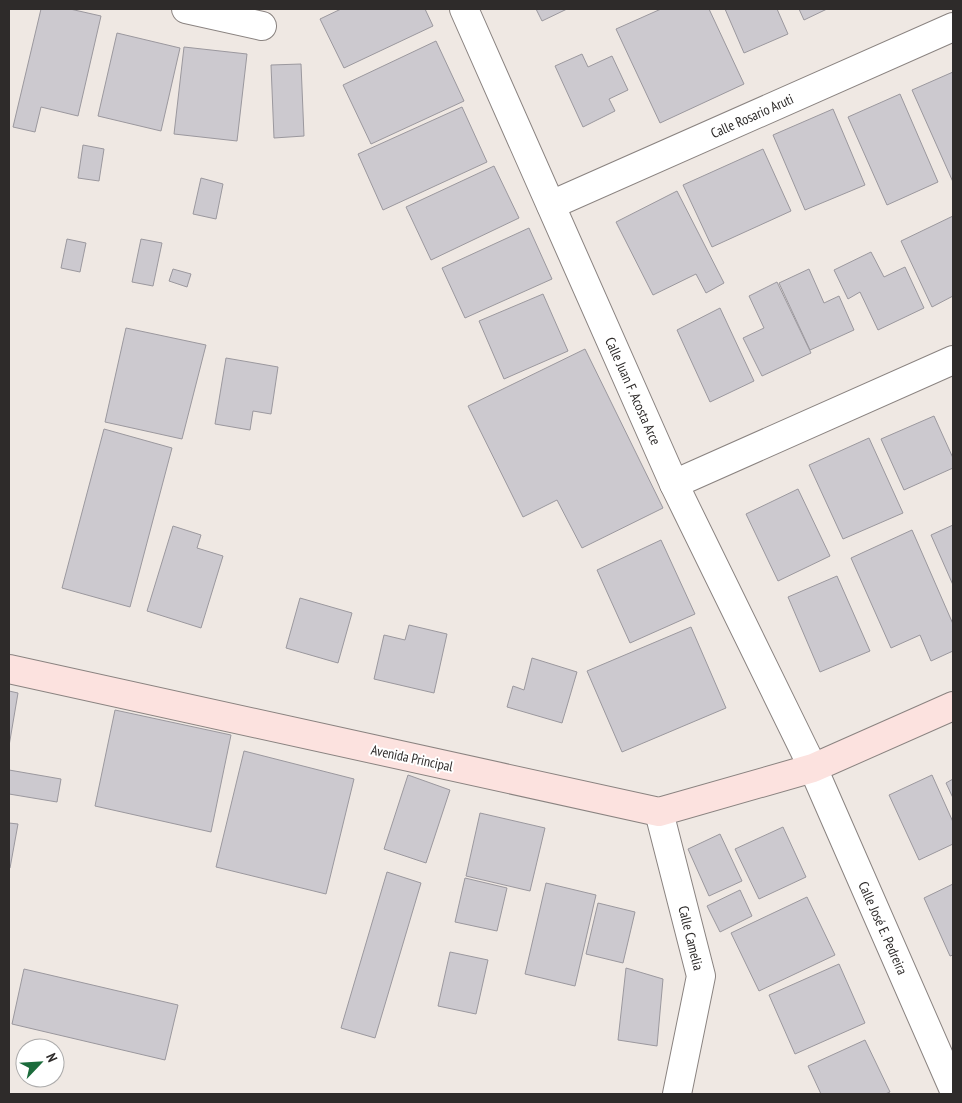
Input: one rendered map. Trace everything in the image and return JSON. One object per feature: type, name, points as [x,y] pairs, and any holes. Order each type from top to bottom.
[{"type":"street","points":[[186,9],[262,26]]},
{"type":"street","name":"Calle Juan F. Acosta Arce","points":[[464,9],[674,484],[813,768]]},
{"type":"street","name":"Calle Rosario Aruti","points":[[550,205],[953,27]]},
{"type":"street","points":[[674,484],[953,360]]},
{"type":"street","name":"Avenida Principal","points":[[9,669],[659,812],[813,768],[953,706]]},
{"type":"street","name":"Calle José E. Pedreira","points":[[813,768],[953,1088]]},
{"type":"street","name":"Calle Camelia","points":[[659,812],[701,976],[677,1094]]},
{"type":"building","points":[[41,9],[70,9],[101,16],[78,116],[41,107],[35,132],[13,127]]},
{"type":"building","points":[[341,9],[425,9],[433,26],[344,68],[320,19]]},
{"type":"building","points":[[536,9],[567,9],[542,21]]},
{"type":"building","points":[[661,9],[709,9],[744,84],[660,123],[616,29]]},
{"type":"building","points":[[725,9],[777,9],[788,34],[744,53]]},
{"type":"building","points":[[799,9],[827,9],[804,20]]},
{"type":"building","points":[[117,33],[180,48],[161,131],[98,116]]},
{"type":"building","points":[[436,41],[464,101],[371,144],[343,85]]},
{"type":"building","points":[[184,47],[247,54],[237,141],[174,134]]},
{"type":"building","points":[[582,54],[588,67],[612,56],[628,90],[609,99],[615,111],[583,127],[555,66]]},
{"type":"building","points":[[301,64],[304,136],[274,138],[271,65]]},
{"type":"building","points":[[953,72],[953,182],[912,90]]},
{"type":"building","points":[[900,94],[938,182],[887,205],[848,117]]},
{"type":"building","points":[[462,107],[487,162],[383,210],[358,154]]},
{"type":"building","points":[[833,109],[865,185],[805,210],[773,135]]},
{"type":"building","points":[[83,145],[104,149],[99,181],[78,178]]},
{"type":"building","points":[[763,149],[791,211],[712,247],[683,185]]},
{"type":"building","points":[[494,166],[519,218],[431,260],[406,207]]},
{"type":"building","points":[[201,178],[223,184],[216,219],[193,214]]},
{"type":"building","points":[[677,191],[724,283],[706,293],[696,274],[653,295],[616,222]]},
{"type":"building","points":[[953,216],[953,296],[932,307],[901,241]]},
{"type":"building","points":[[529,228],[552,279],[465,318],[442,268]]},
{"type":"building","points":[[67,239],[86,243],[80,272],[61,268]]},
{"type":"building","points":[[141,239],[162,243],[153,286],[132,282]]},
{"type":"building","points":[[871,252],[884,277],[905,267],[924,308],[878,330],[860,292],[848,299],[834,270]]},
{"type":"building","points":[[173,269],[191,274],[187,287],[169,281]]},
{"type":"building","points":[[809,269],[824,303],[839,296],[854,330],[810,350],[779,283]]},
{"type":"building","points":[[777,282],[811,353],[762,376],[743,338],[764,328],[749,296]]},
{"type":"building","points":[[543,294],[568,351],[504,379],[479,321]]},
{"type":"building","points":[[720,308],[754,381],[710,402],[677,330]]},
{"type":"building","points":[[126,328],[206,345],[182,439],[105,422]]},
{"type":"building","points":[[585,349],[663,508],[582,548],[557,500],[523,517],[468,406]]},
{"type":"building","points":[[226,358],[278,367],[271,414],[253,411],[250,430],[215,424]]},
{"type":"building","points":[[934,416],[953,458],[953,468],[904,490],[881,439]]},
{"type":"building","points":[[104,429],[172,448],[130,607],[62,588]]},
{"type":"building","points":[[869,438],[903,513],[843,539],[809,465]]},
{"type":"building","points":[[798,489],[830,556],[778,581],[746,514]]},
{"type":"building","points":[[953,525],[953,585],[931,535]]},
{"type":"building","points":[[173,526],[201,535],[197,548],[223,556],[201,628],[147,611]]},
{"type":"building","points":[[912,530],[953,624],[953,651],[931,661],[920,635],[891,648],[851,558]]},
{"type":"building","points":[[661,540],[695,614],[630,643],[597,570]]},
{"type":"building","points":[[837,576],[870,651],[820,672],[788,597]]},
{"type":"building","points":[[300,598],[352,613],[338,663],[286,648]]},
{"type":"building","points":[[409,625],[447,634],[434,693],[374,679],[384,635],[405,640]]},
{"type":"building","points":[[691,627],[726,708],[622,752],[587,671]]},
{"type":"building","points":[[532,658],[577,672],[562,723],[507,707],[513,686],[524,690]]},
{"type":"building","points":[[9,691],[18,693],[9,746]]},
{"type":"building","points":[[115,710],[231,735],[211,832],[95,806]]},
{"type":"building","points":[[244,751],[354,779],[326,894],[216,867]]},
{"type":"building","points":[[9,770],[61,779],[57,802],[9,794]]},
{"type":"building","points":[[408,775],[450,790],[426,863],[384,849]]},
{"type":"building","points":[[932,775],[953,822],[953,844],[919,860],[889,795]]},
{"type":"building","points":[[953,779],[953,798],[946,783]]},
{"type":"building","points":[[480,813],[545,828],[530,891],[466,876]]},
{"type":"building","points":[[9,823],[18,824],[10,868],[9,868]]},
{"type":"building","points":[[783,827],[806,877],[759,899],[735,849]]},
{"type":"building","points":[[720,834],[742,881],[709,896],[688,849]]},
{"type":"building","points":[[387,872],[421,883],[375,1038],[341,1028]]},
{"type":"building","points":[[465,878],[507,888],[497,931],[455,922]]},
{"type":"building","points":[[546,883],[596,895],[575,986],[525,974]]},
{"type":"building","points":[[953,884],[953,955],[950,956],[924,898]]},
{"type":"building","points":[[740,890],[752,916],[720,932],[707,906]]},
{"type":"building","points":[[807,897],[835,955],[759,991],[731,933]]},
{"type":"building","points":[[598,903],[635,912],[623,963],[586,954]]},
{"type":"building","points":[[450,952],[488,960],[476,1014],[438,1006]]},
{"type":"building","points":[[839,964],[865,1023],[795,1054],[769,995]]},
{"type":"building","points":[[626,968],[663,979],[657,1046],[618,1040]]},
{"type":"building","points":[[24,969],[178,1005],[165,1060],[12,1024]]},
{"type":"building","points":[[865,1040],[890,1092],[885,1094],[821,1094],[808,1066]]}]
